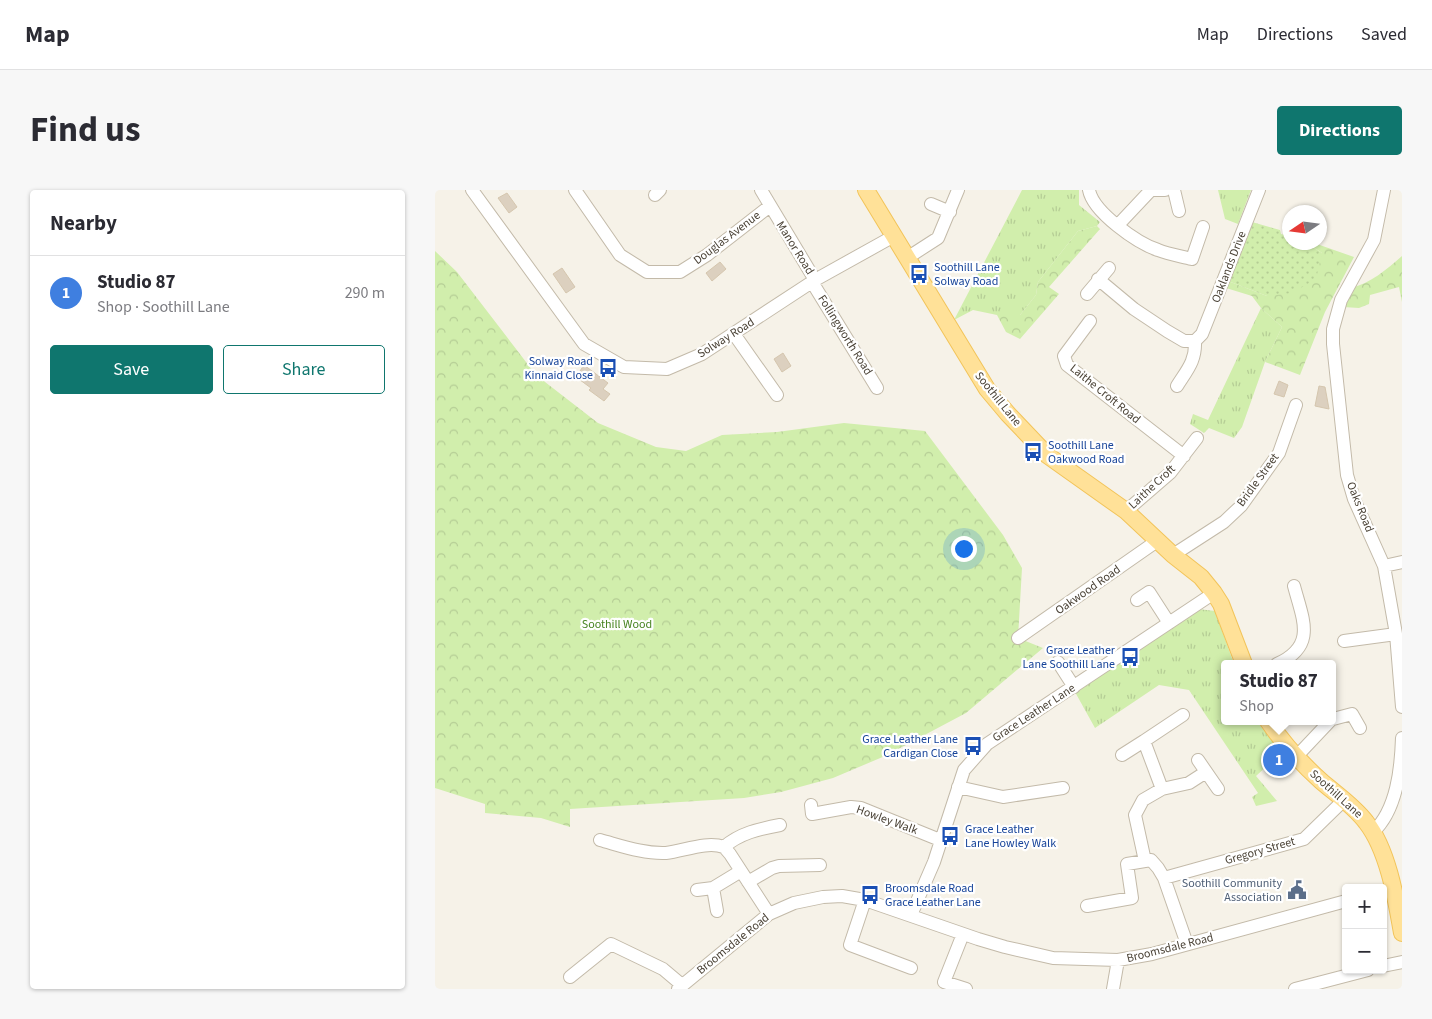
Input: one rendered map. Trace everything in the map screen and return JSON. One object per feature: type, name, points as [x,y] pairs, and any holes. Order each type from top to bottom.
[{"type":"main road","name":"Soothill Lane","points":[[866,190],[987,389],[1047,455],[1125,511],[1173,555],[1201,577],[1214,592],[1221,604],[1242,660]]},
{"type":"main road","name":"Soothill Lane","points":[[1271,725],[1296,757],[1360,815],[1373,832],[1383,854],[1394,893],[1402,933]]},
{"type":"street","name":"Solway Road","points":[[471,190],[584,344],[625,367],[667,369],[702,354],[813,281],[893,236]]},
{"type":"street","name":"Douglas Avenue","points":[[575,190],[620,255],[647,272],[680,272],[707,255],[769,206]]},
{"type":"street","name":"Manor Road","points":[[761,190],[813,281]]},
{"type":"street","points":[[907,258],[938,238],[958,190]]},
{"type":"street","points":[[1089,190],[1090,196],[1098,207],[1118,225],[1132,236],[1157,250],[1191,259],[1203,227]]},
{"type":"street","points":[[1118,225],[1153,190],[1165,190]]},
{"type":"street","points":[[1174,190],[1179,211]]},
{"type":"street","name":"Oaklands Drive","points":[[1177,386],[1191,364],[1195,353],[1195,341],[1202,334],[1259,190]]},
{"type":"street","name":"Oaks Road","points":[[1384,190],[1374,240],[1339,305],[1333,329],[1333,344],[1347,475],[1354,499],[1384,566],[1398,627],[1402,707]]},
{"type":"street","points":[[931,204],[950,212]]},
{"type":"street","points":[[1087,294],[1109,268]]},
{"type":"street","points":[[1099,279],[1134,309],[1167,332],[1184,341],[1195,341]]},
{"type":"street","name":"Follingworth Road","points":[[813,281],[877,388]]},
{"type":"street","name":"Laithe Croft Road","points":[[1090,321],[1063,356],[1067,365],[1184,456]]},
{"type":"street","points":[[734,334],[777,395]]},
{"type":"street","name":"Bridle Street","points":[[1173,555],[1224,522],[1241,506],[1279,453],[1296,406]]},
{"type":"street","name":"Laithe Croft","points":[[1125,511],[1170,473],[1197,438]]},
{"type":"street","name":"Oakwood Road","points":[[1018,638],[1157,541]]},
{"type":"street","points":[[1384,566],[1402,562]]},
{"type":"street","points":[[1286,660],[1299,649],[1305,630],[1294,586]]},
{"type":"street","points":[[1137,600],[1149,592],[1169,623]]},
{"type":"street","name":"Grace Leather Lane","points":[[911,915],[934,862],[964,770],[987,744],[1214,592]]},
{"type":"street","points":[[1344,641],[1398,627]]},
{"type":"street","points":[[1058,662],[1074,687]]},
{"type":"street","points":[[1336,719],[1352,714],[1360,728]]},
{"type":"street","points":[[1122,755],[1183,715]]},
{"type":"street","points":[[1296,757],[1327,725]]},
{"type":"street","points":[[1373,832],[1383,821],[1396,790],[1401,761],[1402,738]]},
{"type":"street","points":[[1144,742],[1163,789]]},
{"type":"street","points":[[1198,760],[1218,789]]},
{"type":"street","points":[[1145,861],[1135,815],[1143,800],[1163,789],[1189,783],[1206,772]]},
{"type":"street","points":[[958,787],[1003,797],[1063,788]]},
{"type":"street","name":"Gregory Street","points":[[1164,878],[1304,839],[1343,800]]},
{"type":"street","name":"Howley Walk","points":[[811,805],[812,814],[861,808],[940,840]]},
{"type":"street","points":[[724,847],[731,841],[751,831],[780,825]]},
{"type":"street","points":[[601,840],[648,852],[666,852],[711,845],[724,847],[769,914]]},
{"type":"street","points":[[1087,906],[1132,898],[1127,864],[1151,860],[1159,868],[1164,878],[1187,944]]},
{"type":"street","points":[[748,882],[779,866],[820,865]]},
{"type":"street","points":[[697,890],[713,888],[741,871]]},
{"type":"street","points":[[713,888],[717,911]]},
{"type":"street","name":"Broomsdale Road","points":[[680,987],[769,914],[794,903],[823,897],[842,896],[865,900],[1005,947],[1053,958],[1118,960],[1152,954],[1342,902]]},
{"type":"street","points":[[865,900],[850,945],[911,968]]},
{"type":"street","points":[[963,934],[944,982],[966,989]]},
{"type":"street","points":[[570,977],[611,944],[663,969],[680,987]]},
{"type":"street","points":[[1113,989],[1118,960]]},
{"type":"street","points":[[1387,965],[1402,962]]},
{"type":"street","points":[[1295,989],[1353,974]]},
{"type":"green space","points":[[1022,190],[1079,190],[1079,205],[1100,222],[1097,226],[1078,231],[1038,282],[1036,295],[1020,315],[997,315],[973,310],[954,320]]},
{"type":"green space","points":[[1218,190],[1251,190],[1238,224],[1225,219]]},
{"type":"green space","points":[[1252,222],[1280,230],[1282,234],[1282,250],[1318,250],[1322,253],[1316,279],[1292,293],[1267,296],[1228,281]]},
{"type":"green space","points":[[1097,226],[1100,229],[1049,287],[1059,294],[1020,339],[1006,332],[997,315],[1020,315],[1036,295],[1038,282],[1078,231]]},
{"type":"green space","points":[[1327,248],[1354,257],[1325,312],[1300,375],[1265,362],[1282,327],[1261,308],[1252,296],[1226,288],[1228,281],[1267,296],[1322,253],[1318,250],[1327,250]]},
{"type":"green space","name":"Soothill Wood","points":[[435,251],[457,272],[536,375],[598,423],[656,447],[686,451],[722,435],[777,432],[844,423],[925,431],[1003,535],[1022,568],[1018,638],[1043,648],[966,713],[885,756],[833,778],[781,792],[744,798],[570,809],[570,827],[541,818],[485,813],[485,804],[435,788]]},
{"type":"green space","points":[[1402,256],[1402,302],[1399,287],[1370,295],[1369,304],[1359,308],[1343,307],[1350,288],[1371,280]]},
{"type":"green space","points":[[1261,308],[1282,327],[1265,362],[1242,427],[1234,438],[1209,428],[1204,433],[1190,424],[1193,414],[1208,420]]},
{"type":"green space","points":[[1198,609],[1215,611],[1233,660],[1221,660],[1221,725],[1260,725],[1281,753],[1256,776],[1277,801],[1256,806],[1252,797],[1258,793],[1189,690],[1159,685],[1095,728],[1075,692]]},
{"type":"building","points":[[507,193],[517,207],[509,213],[498,198]]},
{"type":"building","points":[[720,262],[726,269],[712,281],[706,273]]},
{"type":"building","points":[[562,268],[575,287],[566,293],[553,274]]},
{"type":"building","points":[[783,353],[791,366],[782,372],[774,359]]},
{"type":"building","points":[[584,365],[608,383],[603,389],[610,394],[604,401],[576,377]]},
{"type":"building","points":[[1279,381],[1288,385],[1284,397],[1274,394]]},
{"type":"building","points":[[1319,386],[1325,387],[1329,409],[1315,406]]},
{"type":"place","name":"Soothill Lane Solway Road","points":[[919,274]]},
{"type":"place","name":"Solway Road Kinnaid Close","points":[[608,368]]},
{"type":"place","name":"Soothill Lane Oakwood Road","points":[[1033,452]]},
{"type":"place","name":"Grace Leather Lane Soothill Lane","points":[[1130,657]]},
{"type":"place","name":"Grace Leather Lane Cardigan Close","points":[[973,746]]},
{"type":"place","name":"Studio 87","points":[[1279,760]]},
{"type":"place","name":"Grace Leather Lane Howley Walk","points":[[950,836]]},
{"type":"place","name":"Soothill Community Association","points":[[1297,890]]},
{"type":"place","name":"Broomsdale Road Grace Leather Lane","points":[[870,895]]}]
